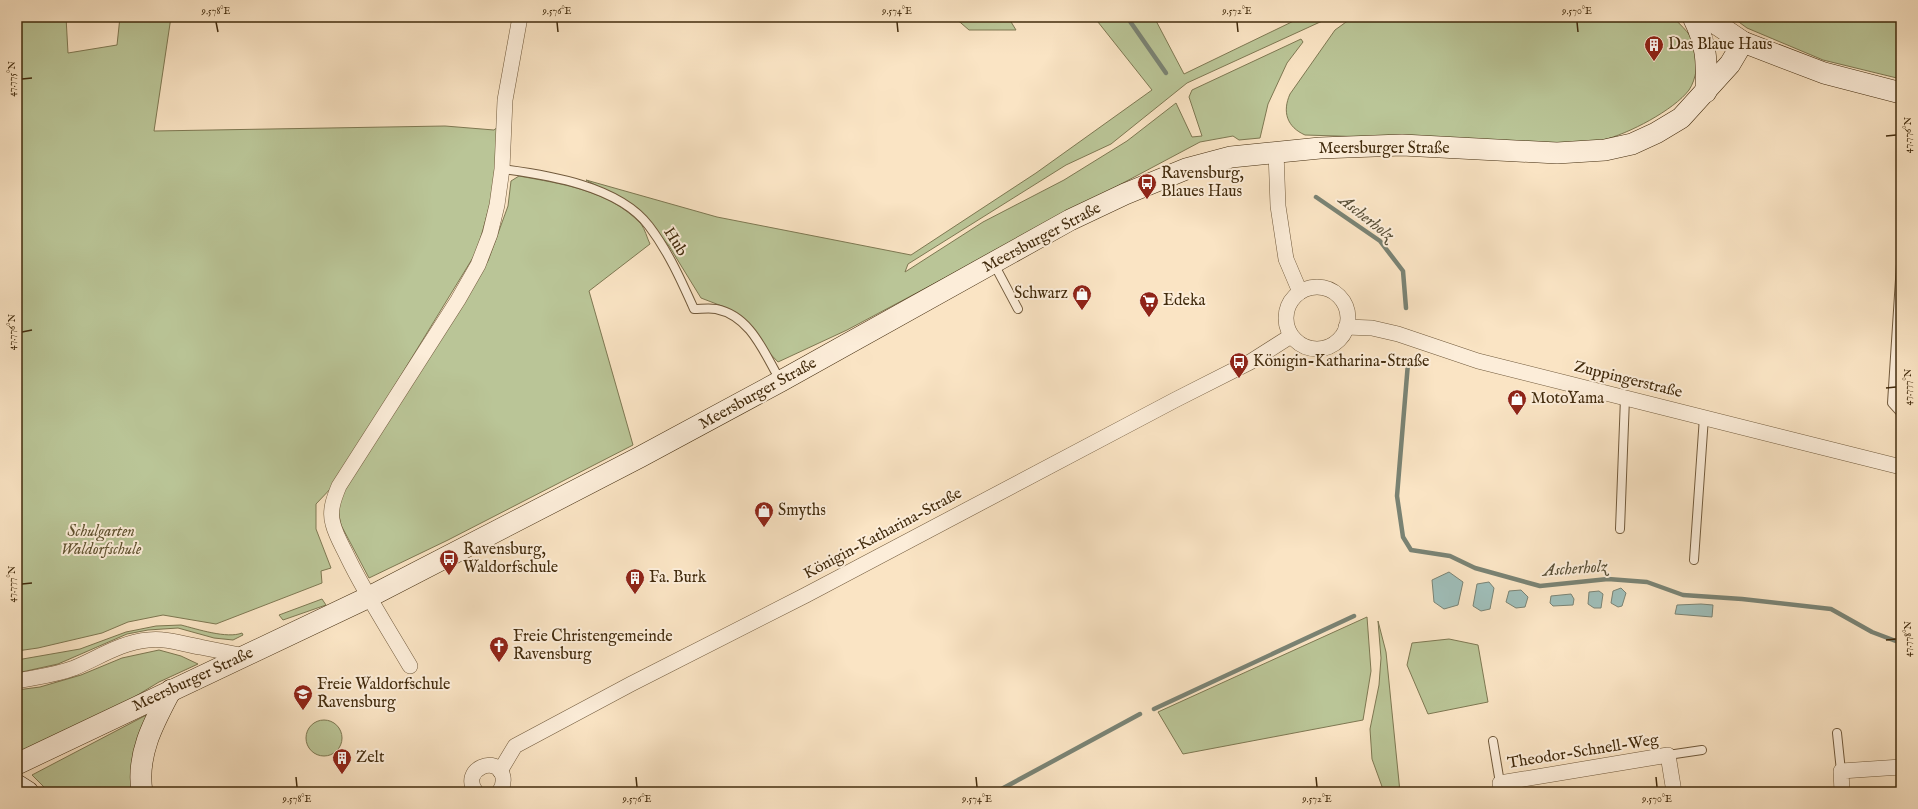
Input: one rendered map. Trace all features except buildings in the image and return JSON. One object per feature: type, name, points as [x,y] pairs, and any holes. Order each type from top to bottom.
[{"type":"street","points":[[410,666],[369,597],[336,534],[332,513],[333,501],[339,486],[458,300],[478,265],[490,234],[497,205],[502,169],[505,100],[520,17]]},
{"type":"street","points":[[1693,17],[1699,28],[1707,58],[1706,92]]},
{"type":"street","points":[[1706,17],[1743,42],[1824,73],[1901,93]]},
{"type":"street","name":"Meersburger Straße","points":[[17,764],[369,597],[647,454],[994,264],[1070,220],[1125,194],[1186,169],[1231,157],[1276,152],[1365,145],[1402,145],[1557,153],[1605,150],[1632,144],[1656,133],[1681,118],[1730,64],[1743,42]]},
{"type":"street","points":[[1276,152],[1278,206],[1286,259],[1300,292]]},
{"type":"street","points":[[1319,287],[1328,290],[1337,294],[1343,302],[1347,311],[1346,327],[1340,338],[1333,345],[1314,349],[1305,347],[1291,336],[1286,326],[1288,306],[1293,298],[1300,292],[1309,288],[1319,287]]},
{"type":"street","name":"Zuppingerstraße","points":[[1346,327],[1372,328],[1398,334],[1478,361],[1901,467]]},
{"type":"street","name":"Königin-Katharina-Straße","points":[[500,771],[515,746],[630,684],[806,595],[1175,400],[1250,362],[1291,336]]},
{"type":"street","points":[[17,681],[53,674],[72,668],[130,643],[147,640],[163,639],[245,656]]},
{"type":"street","points":[[142,792],[141,761],[148,737],[171,690]]},
{"type":"street","name":"Theodor-Schnell-Weg","points":[[1501,787],[1668,755],[1674,792]]},
{"type":"street","points":[[476,792],[472,782],[476,770],[486,765],[500,771],[503,782],[500,792]]},
{"type":"street","points":[[1842,792],[1841,771],[1901,767]]},
{"type":"street","points":[[17,785],[28,792]]},
{"type":"lane","name":"Hub","points":[[502,169],[535,173],[568,181],[601,193],[628,206],[652,231],[674,266],[694,308],[716,309],[735,316],[752,330],[781,381]]},
{"type":"lane","points":[[994,264],[1018,309]]},
{"type":"lane","points":[[1901,264],[1892,403],[1901,413]]},
{"type":"lane","points":[[1620,529],[1625,398]]},
{"type":"lane","points":[[1694,560],[1704,417]]},
{"type":"lane","points":[[1837,733],[1841,771]]},
{"type":"lane","points":[[1493,741],[1501,787]]},
{"type":"lane","points":[[1668,755],[1702,750]]},
{"type":"green space","name":"Schulgarten Waldorfschule","points":[[17,17],[66,17],[68,53],[117,45],[120,17],[171,17],[154,131],[445,126],[494,130],[499,126],[496,170],[490,204],[477,251],[334,485],[316,504],[316,529],[331,568],[321,571],[322,583],[216,624],[163,615],[128,622],[102,633],[38,648],[17,651]]},
{"type":"green space","points":[[954,17],[1008,17],[1016,30],[969,30]]},
{"type":"green space","points":[[1094,17],[1154,17],[1184,74],[1302,17],[1331,17],[1187,83],[1111,144],[1066,165],[908,264],[905,272],[983,222],[1064,180],[1127,141],[1176,103],[1192,137],[1202,136],[1189,97],[1192,90],[1301,39],[1303,42],[1287,63],[1268,104],[1260,138],[1239,140],[1233,136],[1200,142],[847,330],[778,362],[727,308],[701,298],[669,246],[639,209],[586,180],[717,217],[911,255],[1036,173],[1152,90]]},
{"type":"green space","points":[[1353,17],[1673,17],[1687,32],[1695,44],[1697,54],[1696,70],[1689,90],[1682,98],[1662,113],[1637,127],[1613,137],[1598,141],[1561,143],[1305,135],[1294,128],[1286,113],[1286,107],[1290,94],[1335,30]]},
{"type":"green space","points":[[1732,17],[1901,17],[1901,79],[1823,60],[1747,28]]},
{"type":"green space","points":[[519,176],[552,182],[584,190],[600,196],[614,203],[628,213],[641,224],[645,231],[650,244],[589,291],[633,445],[448,540],[369,578],[341,525],[337,505],[346,482],[488,261],[508,206],[511,181]]},
{"type":"green space","points":[[322,599],[326,605],[283,620],[279,615]]},
{"type":"green space","points":[[1367,617],[1371,671],[1363,720],[1183,754],[1158,712]]},
{"type":"green space","points":[[1378,621],[1386,652],[1400,792],[1384,792],[1372,759],[1370,729],[1379,685],[1381,658]]},
{"type":"green space","points":[[181,625],[220,634],[236,635],[242,633],[243,635],[233,640],[214,638],[178,628],[148,630],[127,634],[58,664],[17,673],[17,660],[80,649],[126,632],[156,626]]},
{"type":"green space","points":[[1449,639],[1478,645],[1488,702],[1428,714],[1407,665],[1412,643]]},
{"type":"green space","points":[[159,650],[181,656],[198,664],[159,682],[49,749],[17,755],[17,690],[40,687],[81,675],[122,658]]},
{"type":"green space","points":[[156,710],[135,792],[49,792],[32,775]]},
{"type":"green space","points":[[324,720],[334,723],[339,728],[342,738],[339,748],[334,753],[324,756],[314,753],[309,748],[306,738],[309,728],[314,723]]},
{"type":"water","points":[[1449,572],[1463,582],[1458,605],[1444,609],[1434,602],[1432,580]]},
{"type":"water","points":[[1489,582],[1494,588],[1490,609],[1481,611],[1473,606],[1477,584]]},
{"type":"water","points":[[1621,588],[1626,593],[1622,606],[1618,607],[1611,603],[1613,591]]},
{"type":"water","points":[[1521,590],[1528,597],[1525,607],[1516,608],[1506,602],[1509,591]]},
{"type":"water","points":[[1599,591],[1603,594],[1601,608],[1594,608],[1588,604],[1589,592]]},
{"type":"water","points":[[1571,594],[1574,599],[1573,605],[1553,606],[1550,603],[1551,596]]},
{"type":"water","points":[[1677,605],[1713,605],[1712,617],[1675,614]]},
{"type":"waterway","name":"Ascherholz","points":[[1127,17],[1166,73]]},
{"type":"waterway","name":"Ascherholz","points":[[1316,197],[1380,241],[1403,271],[1406,308]]},
{"type":"waterway","name":"Ascherholz","points":[[1408,363],[1397,496],[1403,537],[1411,550],[1450,556],[1475,568],[1540,586],[1608,579],[1647,582],[1683,595],[1742,599],[1831,609],[1872,632],[1901,643]]},
{"type":"waterway","points":[[1154,709],[1354,616]]},
{"type":"waterway","points":[[996,792],[1140,714]]},
{"type":"place","name":"Das Blaue Haus","points":[[1654,62]]},
{"type":"place","name":"Ravensburg, Blaues Haus","points":[[1147,200]]},
{"type":"place","name":"Schwarz","points":[[1082,311]]},
{"type":"place","name":"Edeka","points":[[1149,318]]},
{"type":"place","name":"Königin-Katharina-Straße","points":[[1239,379]]},
{"type":"place","name":"MotoYama","points":[[1517,416]]},
{"type":"place","name":"Smyths","points":[[764,528]]},
{"type":"place","name":"Ravensburg, Waldorfschule","points":[[449,576]]},
{"type":"place","name":"Fa. Burk","points":[[635,595]]},
{"type":"place","name":"Freie Christengemeinde Ravensburg","points":[[499,663]]},
{"type":"place","name":"Freie Waldorfschule Ravensburg","points":[[303,711]]},
{"type":"place","name":"Zelt","points":[[342,775]]}]
